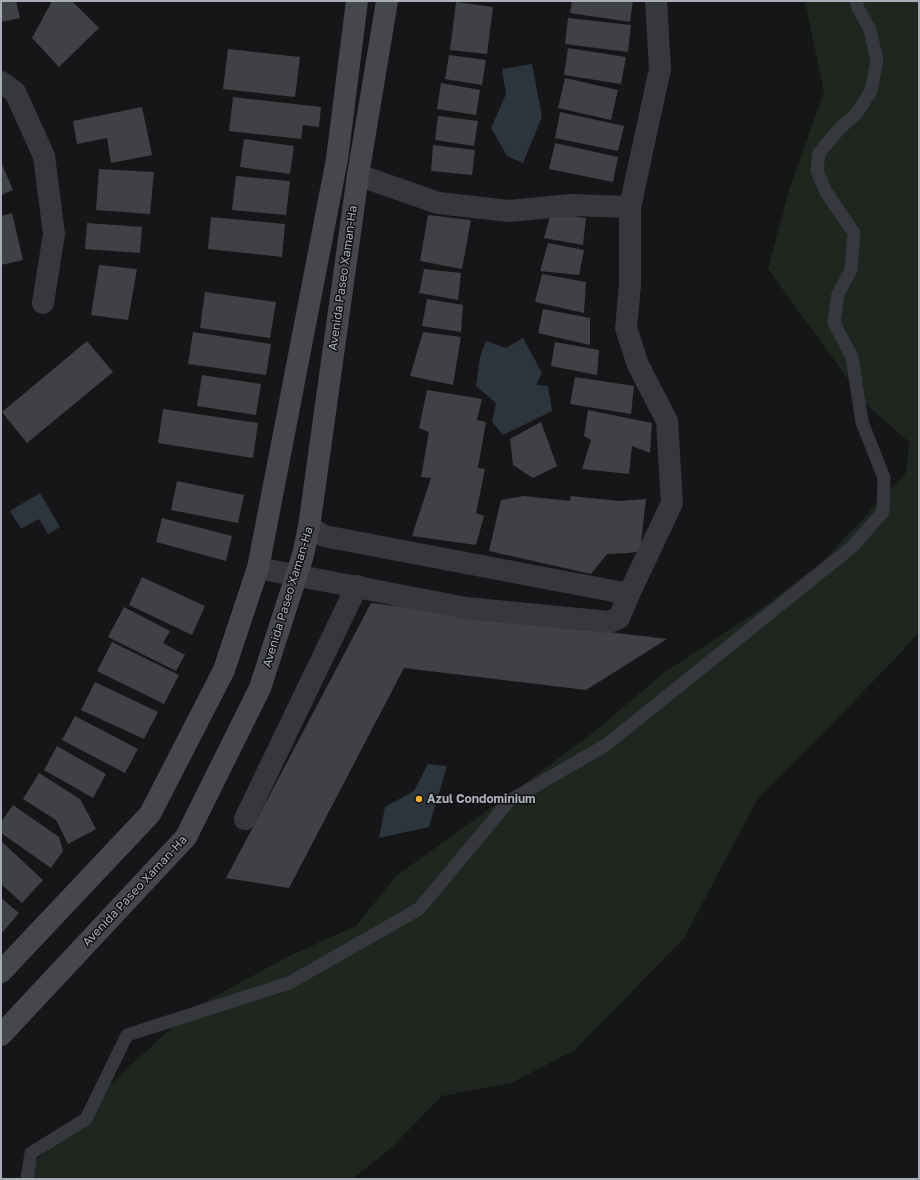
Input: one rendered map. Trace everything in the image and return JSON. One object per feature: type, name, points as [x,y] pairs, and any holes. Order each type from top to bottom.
[{"type":"main road","name":"Avenida Paseo Xaman-Ha","points":[[1,972],[150,814],[224,670],[258,568],[337,159],[357,1]]},
{"type":"main road","name":"Avenida Paseo Xaman-Ha","points":[[1,1035],[186,837],[260,688],[303,556],[309,527],[358,175],[387,1]]},
{"type":"street","points":[[258,568],[466,608],[609,622],[619,618],[628,594],[672,503],[667,421],[638,365],[626,328],[630,285],[630,207],[660,69],[656,1]]},
{"type":"street","points":[[1,82],[15,92],[44,156],[54,234],[43,302]]},
{"type":"street","points":[[358,175],[438,203],[509,211],[571,205],[630,207]]},
{"type":"street","points":[[309,527],[324,536],[628,594]]},
{"type":"street","points":[[245,819],[357,586]]},
{"type":"lane","points":[[27,1179],[31,1152],[86,1119],[127,1035],[289,983],[419,910],[509,801],[606,745],[852,547],[883,512],[884,478],[862,422],[852,357],[834,323],[838,294],[851,270],[854,233],[826,192],[817,171],[819,153],[840,128],[856,114],[871,92],[877,60],[870,30],[858,8],[856,1]]},
{"type":"shaded area","points":[[805,1],[919,1],[919,632],[896,658],[757,800],[684,938],[575,1050],[511,1083],[442,1096],[390,1149],[352,1179],[19,1179],[104,1090],[192,1009],[289,956],[356,926],[396,876],[594,732],[665,672],[765,606],[824,560],[905,474],[910,443],[867,405],[768,269],[789,190],[824,92]]},
{"type":"shaded area","points":[[532,64],[542,117],[523,163],[507,156],[491,128],[506,94],[502,69]]},
{"type":"shaded area","points":[[523,338],[542,373],[536,385],[548,386],[552,411],[503,435],[492,422],[496,403],[476,386],[480,357],[486,341],[506,348]]},
{"type":"shaded area","points":[[40,493],[60,527],[48,534],[39,519],[21,529],[10,511]]},
{"type":"shaded area","name":"Azul Condominium","points":[[428,764],[447,766],[429,827],[379,838],[385,807],[414,791]]},
{"type":"building","points":[[1,1],[16,1],[20,18],[1,22]]},
{"type":"building","points":[[52,1],[72,1],[99,28],[59,67],[32,38]]},
{"type":"building","points":[[572,1],[633,1],[630,22],[570,13]]},
{"type":"building","points":[[456,2],[493,7],[487,54],[450,50]]},
{"type":"building","points":[[568,18],[631,25],[628,52],[565,44]]},
{"type":"building","points":[[568,48],[626,57],[621,84],[564,75]]},
{"type":"building","points":[[228,49],[300,57],[295,97],[223,89]]},
{"type":"building","points":[[449,55],[486,60],[482,85],[445,79]]},
{"type":"building","points":[[565,78],[618,90],[611,120],[558,108]]},
{"type":"building","points":[[441,83],[480,90],[476,115],[437,109]]},
{"type":"building","points":[[233,97],[321,107],[319,127],[303,125],[301,139],[229,131]]},
{"type":"building","points":[[142,107],[152,155],[111,163],[107,138],[77,144],[73,121]]},
{"type":"building","points":[[560,112],[624,126],[618,151],[555,138]]},
{"type":"building","points":[[438,116],[478,121],[474,146],[435,140]]},
{"type":"building","points":[[244,139],[294,146],[290,174],[240,167]]},
{"type":"building","points":[[555,143],[618,157],[613,182],[549,169]]},
{"type":"building","points":[[433,145],[475,150],[472,175],[431,171]]},
{"type":"building","points":[[1,162],[13,190],[1,195]]},
{"type":"building","points":[[99,169],[154,172],[150,214],[96,210]]},
{"type":"building","points":[[236,176],[290,181],[286,215],[232,210]]},
{"type":"building","points":[[12,213],[23,260],[1,265],[1,216]]},
{"type":"building","points":[[551,213],[586,218],[583,245],[544,238]]},
{"type":"building","points":[[428,215],[471,220],[462,269],[420,261]]},
{"type":"building","points":[[211,217],[285,224],[282,257],[208,249]]},
{"type":"building","points":[[87,223],[142,227],[140,253],[85,249]]},
{"type":"building","points":[[548,243],[584,250],[579,275],[540,271]]},
{"type":"building","points":[[99,265],[137,269],[128,320],[91,315]]},
{"type":"building","points":[[424,269],[461,273],[458,300],[419,293]]},
{"type":"building","points":[[542,274],[586,282],[584,313],[535,302]]},
{"type":"building","points":[[205,292],[276,302],[270,338],[200,328]]},
{"type":"building","points":[[427,299],[463,305],[461,332],[422,326]]},
{"type":"building","points":[[543,309],[590,318],[590,345],[538,333]]},
{"type":"building","points":[[193,332],[271,344],[266,375],[188,364]]},
{"type":"building","points":[[423,332],[461,337],[453,385],[410,376]]},
{"type":"building","points":[[87,341],[113,372],[27,443],[2,412]]},
{"type":"building","points":[[555,342],[599,350],[597,375],[551,366]]},
{"type":"building","points":[[202,375],[261,384],[256,415],[197,406]]},
{"type":"building","points":[[575,377],[634,386],[631,414],[570,404]]},
{"type":"building","points":[[427,390],[482,399],[477,420],[486,422],[478,468],[485,469],[476,513],[484,516],[476,545],[412,536],[431,478],[421,477],[429,432],[419,428]]},
{"type":"building","points":[[163,409],[258,423],[253,458],[158,443]]},
{"type":"building","points":[[588,410],[652,423],[650,453],[632,446],[629,474],[582,469],[591,440],[584,436]]},
{"type":"building","points":[[541,422],[557,466],[533,478],[513,465],[510,439]]},
{"type":"building","points":[[177,481],[244,495],[238,523],[171,510]]},
{"type":"building","points":[[524,496],[570,501],[571,496],[619,501],[646,499],[640,551],[607,554],[591,574],[489,551],[501,500]]},
{"type":"building","points":[[162,518],[232,536],[226,561],[156,542]]},
{"type":"building","points":[[142,577],[205,606],[192,635],[129,605]]},
{"type":"building","points":[[371,603],[667,639],[586,690],[404,668],[289,888],[226,878]]},
{"type":"building","points":[[124,607],[170,631],[163,643],[185,655],[176,671],[108,637]]},
{"type":"building","points":[[112,642],[179,675],[164,704],[97,671]]},
{"type":"building","points":[[95,682],[158,712],[144,739],[81,710]]},
{"type":"building","points":[[75,716],[138,749],[125,773],[62,740]]},
{"type":"building","points":[[57,746],[106,774],[93,798],[44,770]]},
{"type":"building","points":[[39,773],[80,799],[96,829],[68,844],[56,820],[23,799]]},
{"type":"building","points":[[13,805],[59,837],[63,851],[51,868],[1,833],[1,822]]},
{"type":"building","points":[[1,841],[43,880],[22,903],[1,884]]},
{"type":"building","points":[[1,898],[19,913],[1,934]]},
{"type":"place","name":"Azul Condominium","points":[[419,799]]}]
